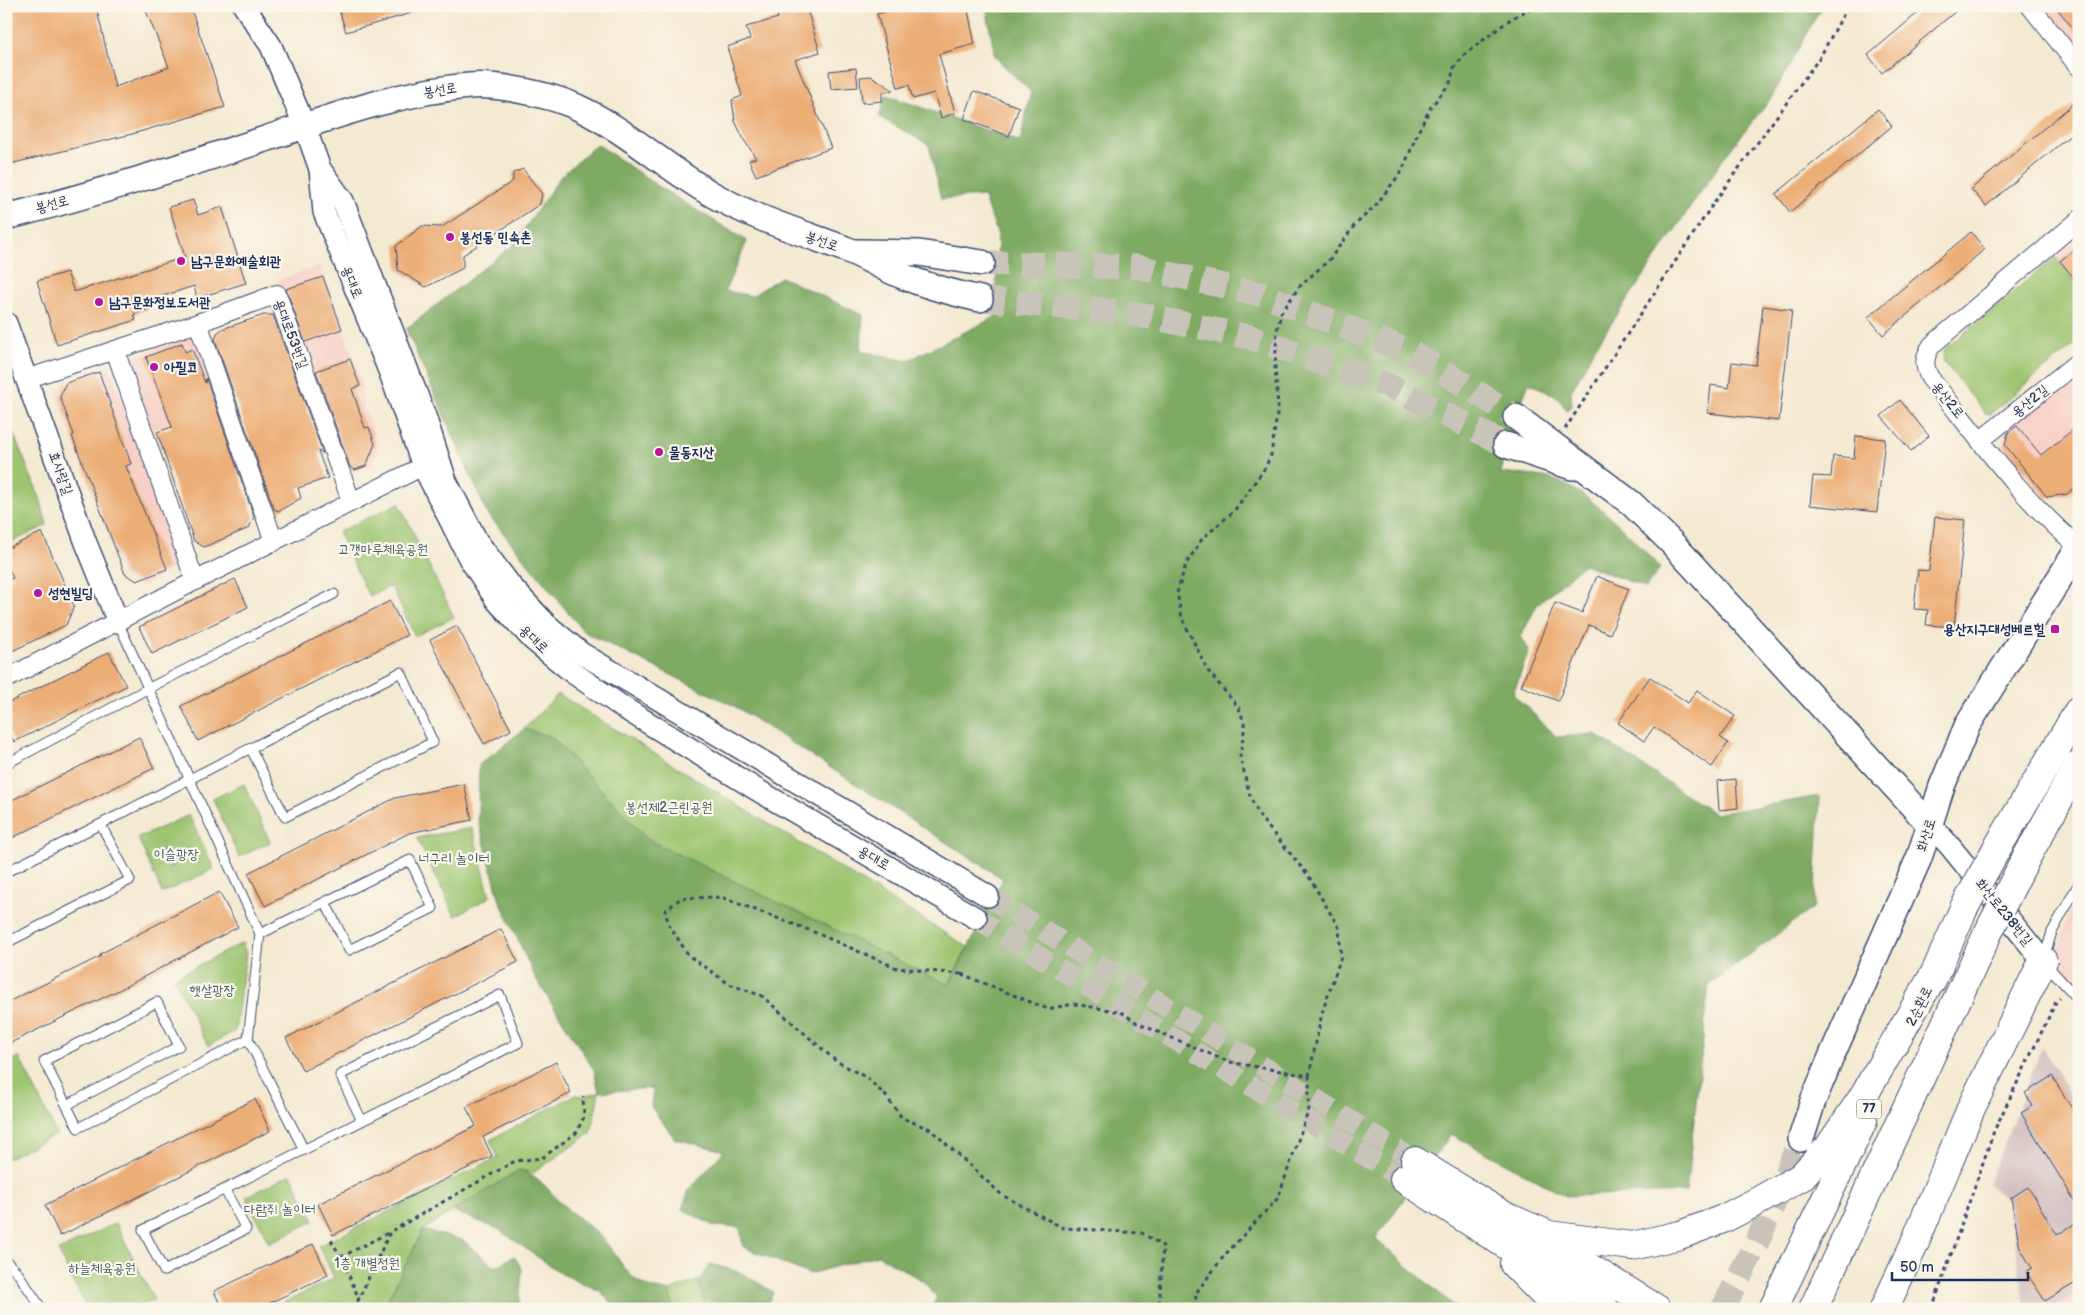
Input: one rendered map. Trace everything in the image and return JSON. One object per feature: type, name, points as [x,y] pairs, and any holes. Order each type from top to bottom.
[{"type":"highway","name":"2순환로","points":[[1773,1309],[1939,966],[1964,908],[2079,710]]},
{"type":"highway","name":"77","points":[[1813,1309],[1987,935],[2025,860],[2079,764]]},
{"type":"highway","points":[[1884,1309],[1913,1247],[1972,1106],[2043,960]]},
{"type":"highway","points":[[1488,1220],[1549,1234],[1632,1246],[1723,1219],[1801,1177],[1829,1147],[1861,1100],[1939,966]]},
{"type":"highway","points":[[1410,1170],[1488,1220],[1605,1309]]},
{"type":"highway","points":[[1488,1220],[1650,1304]]},
{"type":"highway","points":[[1488,1220],[1558,1309]]},
{"type":"main road","name":"봉선로","points":[[8,208],[132,183],[305,126],[422,92],[472,85],[534,94],[580,108],[632,139],[662,162],[710,193],[767,220],[852,252]]},
{"type":"main road","points":[[852,252],[919,253],[982,263]]},
{"type":"main road","points":[[852,252],[898,275],[939,290],[980,299]]},
{"type":"main road","points":[[1516,417],[1556,446],[1587,472],[1631,503],[1671,542],[1895,783],[1929,824]]},
{"type":"main road","points":[[1506,445],[1587,472]]},
{"type":"main road","name":"화산로","points":[[1802,1139],[1813,1100],[1919,858],[1942,786],[1967,726],[2079,547]]},
{"type":"street","name":"용대로","points":[[244,6],[271,46],[305,126],[320,169],[324,212],[390,373],[423,466],[469,558],[497,601],[533,640],[572,672],[624,708],[751,786],[976,918]]},
{"type":"street","points":[[2030,6],[2079,68]]},
{"type":"street","name":"용대로","points":[[320,169],[343,201],[424,416],[446,480],[477,541],[511,586],[546,624],[581,653],[988,896]]},
{"type":"street","name":"용산2로","points":[[2079,220],[1932,344],[1925,357],[1926,370],[1930,378],[2052,525],[2079,547]]},
{"type":"street","name":"용대로53번길","points":[[198,323],[278,294],[352,501]]},
{"type":"street","name":"효사랑길","points":[[6,323],[86,543],[118,622]]},
{"type":"street","points":[[26,379],[198,323],[274,542]]},
{"type":"street","points":[[116,350],[195,581]]},
{"type":"street","name":"용산2길","points":[[1981,440],[2079,361]]},
{"type":"street","points":[[6,679],[423,466]]},
{"type":"street","name":"화산로238번길","points":[[1929,824],[1949,844],[2043,960]]},
{"type":"lane","points":[[6,764],[149,688],[334,594]]},
{"type":"lane","points":[[118,622],[260,934],[248,1039],[304,1150]]},
{"type":"lane","points":[[6,872],[401,672],[433,742],[285,817],[251,749]]},
{"type":"lane","points":[[6,943],[130,880],[101,824]]},
{"type":"lane","points":[[260,934],[410,860],[433,908],[349,950],[325,902]]},
{"type":"lane","points":[[2043,960],[2052,932],[2079,883]]},
{"type":"lane","name":"화산로238번길","points":[[2043,960],[2079,1000]]},
{"type":"lane","points":[[225,1190],[246,1229],[164,1270],[143,1230],[225,1190],[518,1043],[500,995],[340,1075],[362,1121]]},
{"type":"lane","points":[[66,1105],[179,1046],[157,1002],[44,1061],[66,1105],[78,1128],[248,1039]]},
{"type":"lane","points":[[6,1261],[17,1272],[42,1309]]},
{"type":"path","points":[[1195,1309],[1196,1293],[1224,1256],[1278,1198],[1309,1109],[1309,1076],[1322,1013],[1341,957],[1339,928],[1308,875],[1260,817],[1250,796],[1240,756],[1245,726],[1239,708],[1208,670],[1182,618],[1177,593],[1186,564],[1202,539],[1234,511],[1265,468],[1271,455],[1278,407],[1275,368],[1277,330],[1282,313],[1299,287],[1330,259],[1354,226],[1376,205],[1402,171],[1431,107],[1450,83],[1454,68],[1465,54],[1512,18],[1536,6]]},
{"type":"path","points":[[1556,446],[1576,410],[1715,200],[1820,57],[1848,6]]},
{"type":"path","points":[[961,974],[897,968],[809,930],[721,897],[681,898],[665,911],[669,925],[689,956],[729,984],[762,996],[836,1061],[867,1078],[885,1095],[902,1118],[930,1129],[1002,1195],[1063,1228],[1142,1233],[1164,1246],[1159,1309]]},
{"type":"path","points":[[956,971],[1048,1008],[1074,1004],[1121,1012],[1137,1023],[1229,1062],[1309,1076]]},
{"type":"path","points":[[1932,1309],[1994,1130],[2056,1002],[2071,990]]},
{"type":"path","points":[[342,1257],[515,1162],[542,1158],[576,1133],[584,1117],[583,1096]]},
{"type":"path","points":[[354,1309],[390,1232]]},
{"type":"path","points":[[331,1240],[342,1257],[359,1299]]},
{"type":"shaded area","points":[[2044,6],[2079,6],[2079,49]]},
{"type":"shaded area","points":[[2079,238],[2079,286],[2055,257]]},
{"type":"shaded area","points":[[321,266],[363,385],[362,401],[378,444],[376,456],[369,467],[353,473],[343,467],[277,280]]},
{"type":"shaded area","points":[[188,337],[196,341],[220,406],[153,430],[130,365],[133,357]]},
{"type":"shaded area","points":[[105,368],[112,373],[178,562],[174,568],[141,587],[123,577],[57,396],[64,381]]},
{"type":"shaded area","points":[[2079,369],[2079,493],[2046,500],[2002,446],[2005,429]]},
{"type":"shaded area","points":[[2079,897],[2079,993],[2053,962],[2068,917]]},
{"type":"shaded area","points":[[2042,1047],[2079,1109],[2079,1291],[2051,1309],[2025,1306],[2008,1201],[1988,1184]]},
{"type":"shaded area","points":[[2079,1291],[2079,1309],[2051,1309],[2077,1292]]},
{"type":"green space","points":[[986,6],[1822,6],[1772,97],[1726,155],[1594,349],[1571,392],[1572,405],[1567,410],[1555,395],[1529,383],[1512,427],[1501,473],[1528,475],[1554,480],[1582,494],[1611,518],[1660,568],[1646,588],[1584,564],[1537,605],[1521,636],[1529,651],[1513,694],[1557,737],[1595,734],[1715,814],[1820,796],[1814,907],[1709,985],[1686,1192],[1566,1196],[1451,1134],[1375,1239],[1458,1309],[929,1309],[937,1298],[923,1281],[878,1255],[809,1274],[743,1247],[740,1227],[714,1226],[682,1209],[689,1190],[724,1151],[675,1139],[651,1107],[653,1088],[599,1092],[594,1070],[536,979],[500,901],[478,819],[479,765],[524,729],[552,737],[647,839],[949,985],[1003,879],[736,707],[584,632],[487,513],[406,329],[513,245],[561,176],[597,144],[661,188],[747,241],[725,291],[752,296],[781,277],[863,315],[861,351],[907,361],[995,317],[998,235],[983,196],[941,199],[929,145],[879,117],[886,95],[1020,142],[1031,92],[995,57]]},
{"type":"green space","points":[[2055,257],[2079,286],[2079,341],[1990,414],[1985,413],[1944,362],[1943,353],[1946,348]]},
{"type":"green space","points":[[9,423],[40,498],[47,525],[6,545],[6,425]]},
{"type":"green space","name":"고갯마루체육공원","points":[[399,503],[454,617],[415,636],[391,586],[369,596],[338,532]]},
{"type":"green space","name":"봉선제2근린공원","points":[[558,694],[968,947],[948,985],[646,839],[552,738],[524,729]]},
{"type":"green space","name":"이슬광장","points":[[244,784],[270,842],[239,857],[213,799]]},
{"type":"green space","name":"이슬광장","points":[[189,815],[214,869],[162,893],[138,838]]},
{"type":"green space","name":"너구리 놀이터","points":[[472,828],[490,897],[455,916],[417,838]]},
{"type":"green space","name":"햇살광장","points":[[242,943],[246,953],[235,1031],[208,1046],[174,978]]},
{"type":"green space","points":[[19,1057],[57,1134],[6,1159],[6,1063]]},
{"type":"green space","name":"1층 개별정원","points":[[599,1092],[591,1133],[533,1173],[519,1170],[423,1230],[383,1309],[271,1309],[334,1278],[319,1246],[498,1157],[490,1140],[575,1095],[583,1096]]},
{"type":"green space","points":[[519,1170],[537,1179],[565,1207],[596,1232],[635,1279],[643,1285],[654,1289],[669,1291],[674,1309],[616,1309],[600,1291],[562,1274],[498,1229],[453,1211]]},
{"type":"green space","name":"다람쥐 놀이터","points":[[291,1174],[314,1221],[269,1243],[246,1197]]},
{"type":"green space","name":"하늘체육공원","points":[[116,1223],[154,1300],[136,1309],[87,1309],[58,1251]]},
{"type":"green space","points":[[423,1230],[462,1240],[495,1267],[514,1256],[522,1269],[519,1309],[383,1309]]},
{"type":"green space","points":[[711,1264],[742,1273],[773,1292],[768,1306],[764,1309],[705,1309],[699,1280]]},
{"type":"green space","points":[[699,1280],[705,1309],[674,1309],[669,1291]]},
{"type":"water","points":[[162,849],[166,856],[173,859],[176,854],[180,855],[171,869],[169,866],[172,861],[164,858],[159,859],[156,856]]},
{"type":"building","points":[[6,6],[96,6],[115,87],[169,67],[144,6],[190,6],[225,107],[132,134],[6,165]]},
{"type":"building","points":[[338,6],[421,6],[422,10],[346,32]]},
{"type":"building","points":[[775,6],[806,6],[820,52],[795,60],[831,148],[756,176],[749,160],[756,158],[744,140],[735,121],[732,100],[742,96],[727,47],[750,39],[746,27],[778,18]]},
{"type":"building","points":[[906,6],[967,6],[975,44],[939,54],[955,113],[941,118],[934,93],[913,99],[909,85],[898,88],[877,14]]},
{"type":"building","points":[[1926,6],[1962,6],[1882,73],[1868,55]]},
{"type":"building","points":[[2055,6],[2079,6],[2079,36]]},
{"type":"building","points":[[856,68],[858,87],[831,89],[829,71]]},
{"type":"building","points":[[871,76],[893,90],[882,93],[882,101],[862,103],[860,77]]},
{"type":"building","points":[[974,91],[1019,107],[1009,136],[964,119]]},
{"type":"building","points":[[2079,99],[2079,128],[1986,206],[1971,189]]},
{"type":"building","points":[[1878,109],[1892,126],[1790,212],[1776,194]]},
{"type":"building","name":"봉선동 민속촌","points":[[523,169],[542,194],[540,204],[463,255],[463,268],[426,287],[398,270],[396,246],[422,226],[442,227],[513,181],[513,173]]},
{"type":"building","points":[[193,200],[198,215],[222,207],[246,283],[197,298],[194,286],[147,301],[149,309],[134,314],[136,320],[57,345],[37,281],[67,272],[74,292],[185,257],[169,207]]},
{"type":"building","points":[[1971,232],[1985,249],[1883,335],[1868,317]]},
{"type":"building","points":[[2079,246],[2079,284],[2060,261]]},
{"type":"building","points":[[323,277],[342,329],[305,342],[286,289]]},
{"type":"building","points":[[1763,306],[1792,310],[1779,421],[1708,413],[1711,385],[1729,388],[1732,362],[1756,365]]},
{"type":"building","points":[[264,315],[273,315],[323,453],[318,451],[328,478],[298,488],[301,498],[279,511],[274,509],[215,340],[217,333],[222,329]]},
{"type":"building","points":[[182,343],[185,352],[192,349],[205,383],[206,378],[254,517],[249,528],[204,547],[194,541],[157,432],[172,427],[146,357]]},
{"type":"building","points":[[350,359],[360,386],[352,389],[365,428],[369,427],[375,444],[366,466],[355,470],[350,467],[316,371]]},
{"type":"building","points":[[99,372],[131,464],[126,466],[167,569],[137,581],[125,574],[72,436],[74,435],[60,397],[66,383]]},
{"type":"building","points":[[1900,400],[1929,436],[1911,451],[1881,416]]},
{"type":"building","points":[[2079,425],[2079,484],[2067,494],[2047,497],[2005,445],[2008,433],[2017,426],[2041,455]]},
{"type":"building","points":[[1856,436],[1885,439],[1877,512],[1810,505],[1813,476],[1831,477],[1833,456],[1854,458]]},
{"type":"building","points":[[1935,517],[1965,520],[1954,627],[1926,625],[1928,610],[1914,609],[1918,570],[1929,571]]},
{"type":"building","name":"성현빌딩","points":[[42,532],[74,606],[66,625],[6,654],[6,581],[13,578],[6,563],[6,549]]},
{"type":"building","points":[[1597,576],[1629,589],[1610,634],[1589,625],[1558,701],[1521,686],[1555,603],[1582,613]]},
{"type":"building","points":[[235,579],[248,607],[152,654],[139,627]]},
{"type":"building","points":[[390,601],[407,635],[198,741],[181,706]]},
{"type":"building","points":[[457,626],[511,730],[484,744],[430,640]]},
{"type":"building","points":[[109,652],[126,686],[14,742],[6,726],[6,704]]},
{"type":"building","points":[[1650,677],[1688,703],[1697,690],[1735,716],[1720,737],[1728,743],[1712,767],[1654,727],[1644,741],[1618,723]]},
{"type":"building","points":[[139,737],[154,768],[6,841],[6,803]]},
{"type":"building","points":[[1736,779],[1738,808],[1719,810],[1717,781]]},
{"type":"building","points":[[464,784],[472,820],[409,833],[265,906],[248,873],[395,798]]},
{"type":"building","points":[[219,892],[238,927],[119,990],[6,1045],[6,1003],[101,956],[100,954]]},
{"type":"building","points":[[501,929],[518,962],[303,1071],[286,1038]]},
{"type":"building","points":[[556,1062],[571,1093],[483,1137],[492,1156],[333,1235],[318,1204],[476,1126],[466,1107]]},
{"type":"building","points":[[2052,1076],[2079,1120],[2079,1208],[2021,1113],[2033,1106],[2025,1093]]},
{"type":"building","points":[[255,1099],[270,1131],[60,1236],[45,1205]]},
{"type":"building","points":[[2028,1187],[2057,1235],[2079,1221],[2079,1281],[2045,1301],[2026,1272],[2032,1268],[2020,1248],[2011,1198]]},
{"type":"building","points":[[313,1244],[328,1275],[257,1309],[222,1309],[214,1291]]},
{"type":"tunnel","points":[[982,263],[1138,267],[1260,294],[1411,352],[1516,417]]},
{"type":"tunnel","points":[[980,299],[1130,313],[1250,337],[1387,385],[1506,445]]},
{"type":"tunnel","points":[[988,896],[1415,1161]]},
{"type":"tunnel","points":[[976,918],[1404,1179]]},
{"type":"tunnel","points":[[1723,1309],[1757,1242],[1801,1139]]},
{"type":"place","name":"봉선동 민속촌","points":[[450,237]]},
{"type":"place","name":"남구문화예술회관","points":[[181,261]]},
{"type":"place","name":"남구문화정보도서관","points":[[99,302]]},
{"type":"place","name":"아필코","points":[[154,367]]},
{"type":"place","name":"물동지산","points":[[659,452]]},
{"type":"place","name":"성현빌딩","points":[[38,593]]},
{"type":"place","name":"용산지구대성베르힐","points":[[2055,629]]}]
